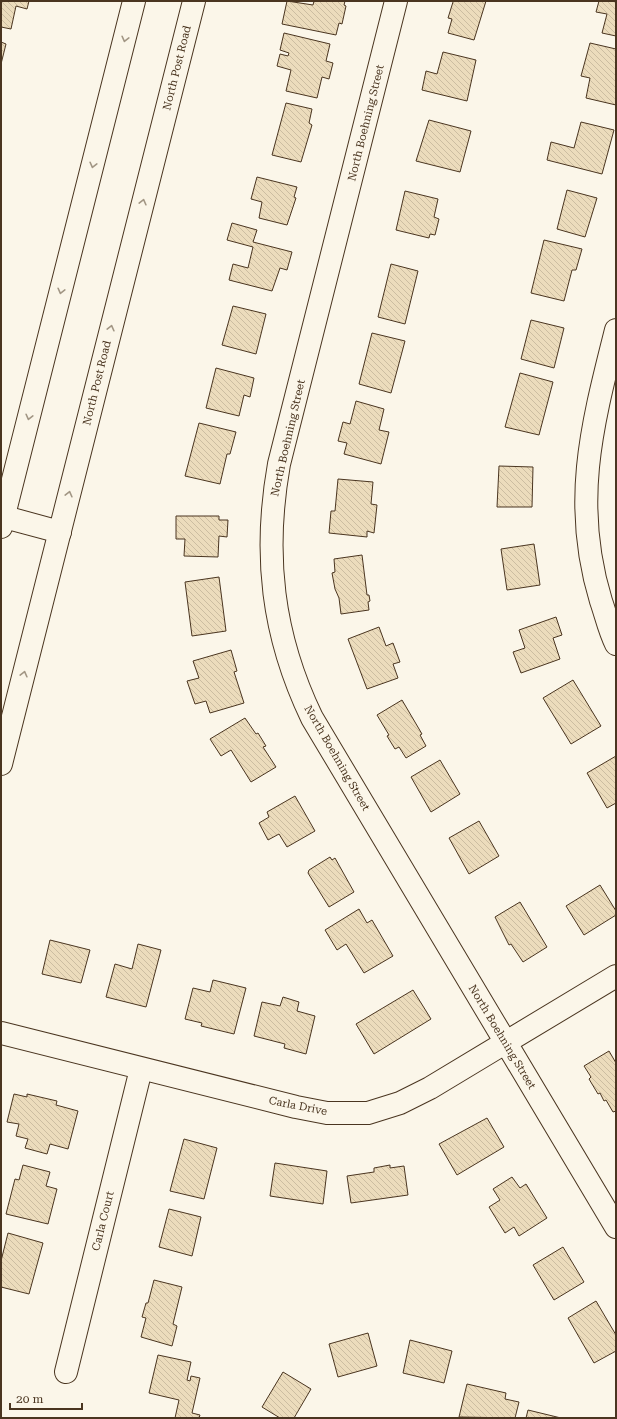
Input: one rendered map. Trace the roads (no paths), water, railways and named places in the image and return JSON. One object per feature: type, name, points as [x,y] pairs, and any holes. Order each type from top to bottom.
[{"type":"street","points":[[60,532],[2,520],[134,1]]},
{"type":"street","name":"North Post Road","points":[[1,764],[194,1]]},
{"type":"street","name":"North Boehning Street","points":[[396,1],[280,464],[271,532],[273,588],[281,633],[296,684],[312,718],[616,1227]]},
{"type":"street","points":[[616,330],[592,430],[587,464],[586,498],[592,562],[605,616],[616,644]]},
{"type":"street","name":"Carla Drive","points":[[1,1033],[296,1107],[327,1113],[368,1113],[410,1099],[616,976]]},
{"type":"street","name":"Carla Court","points":[[66,1372],[140,1069]]}]
